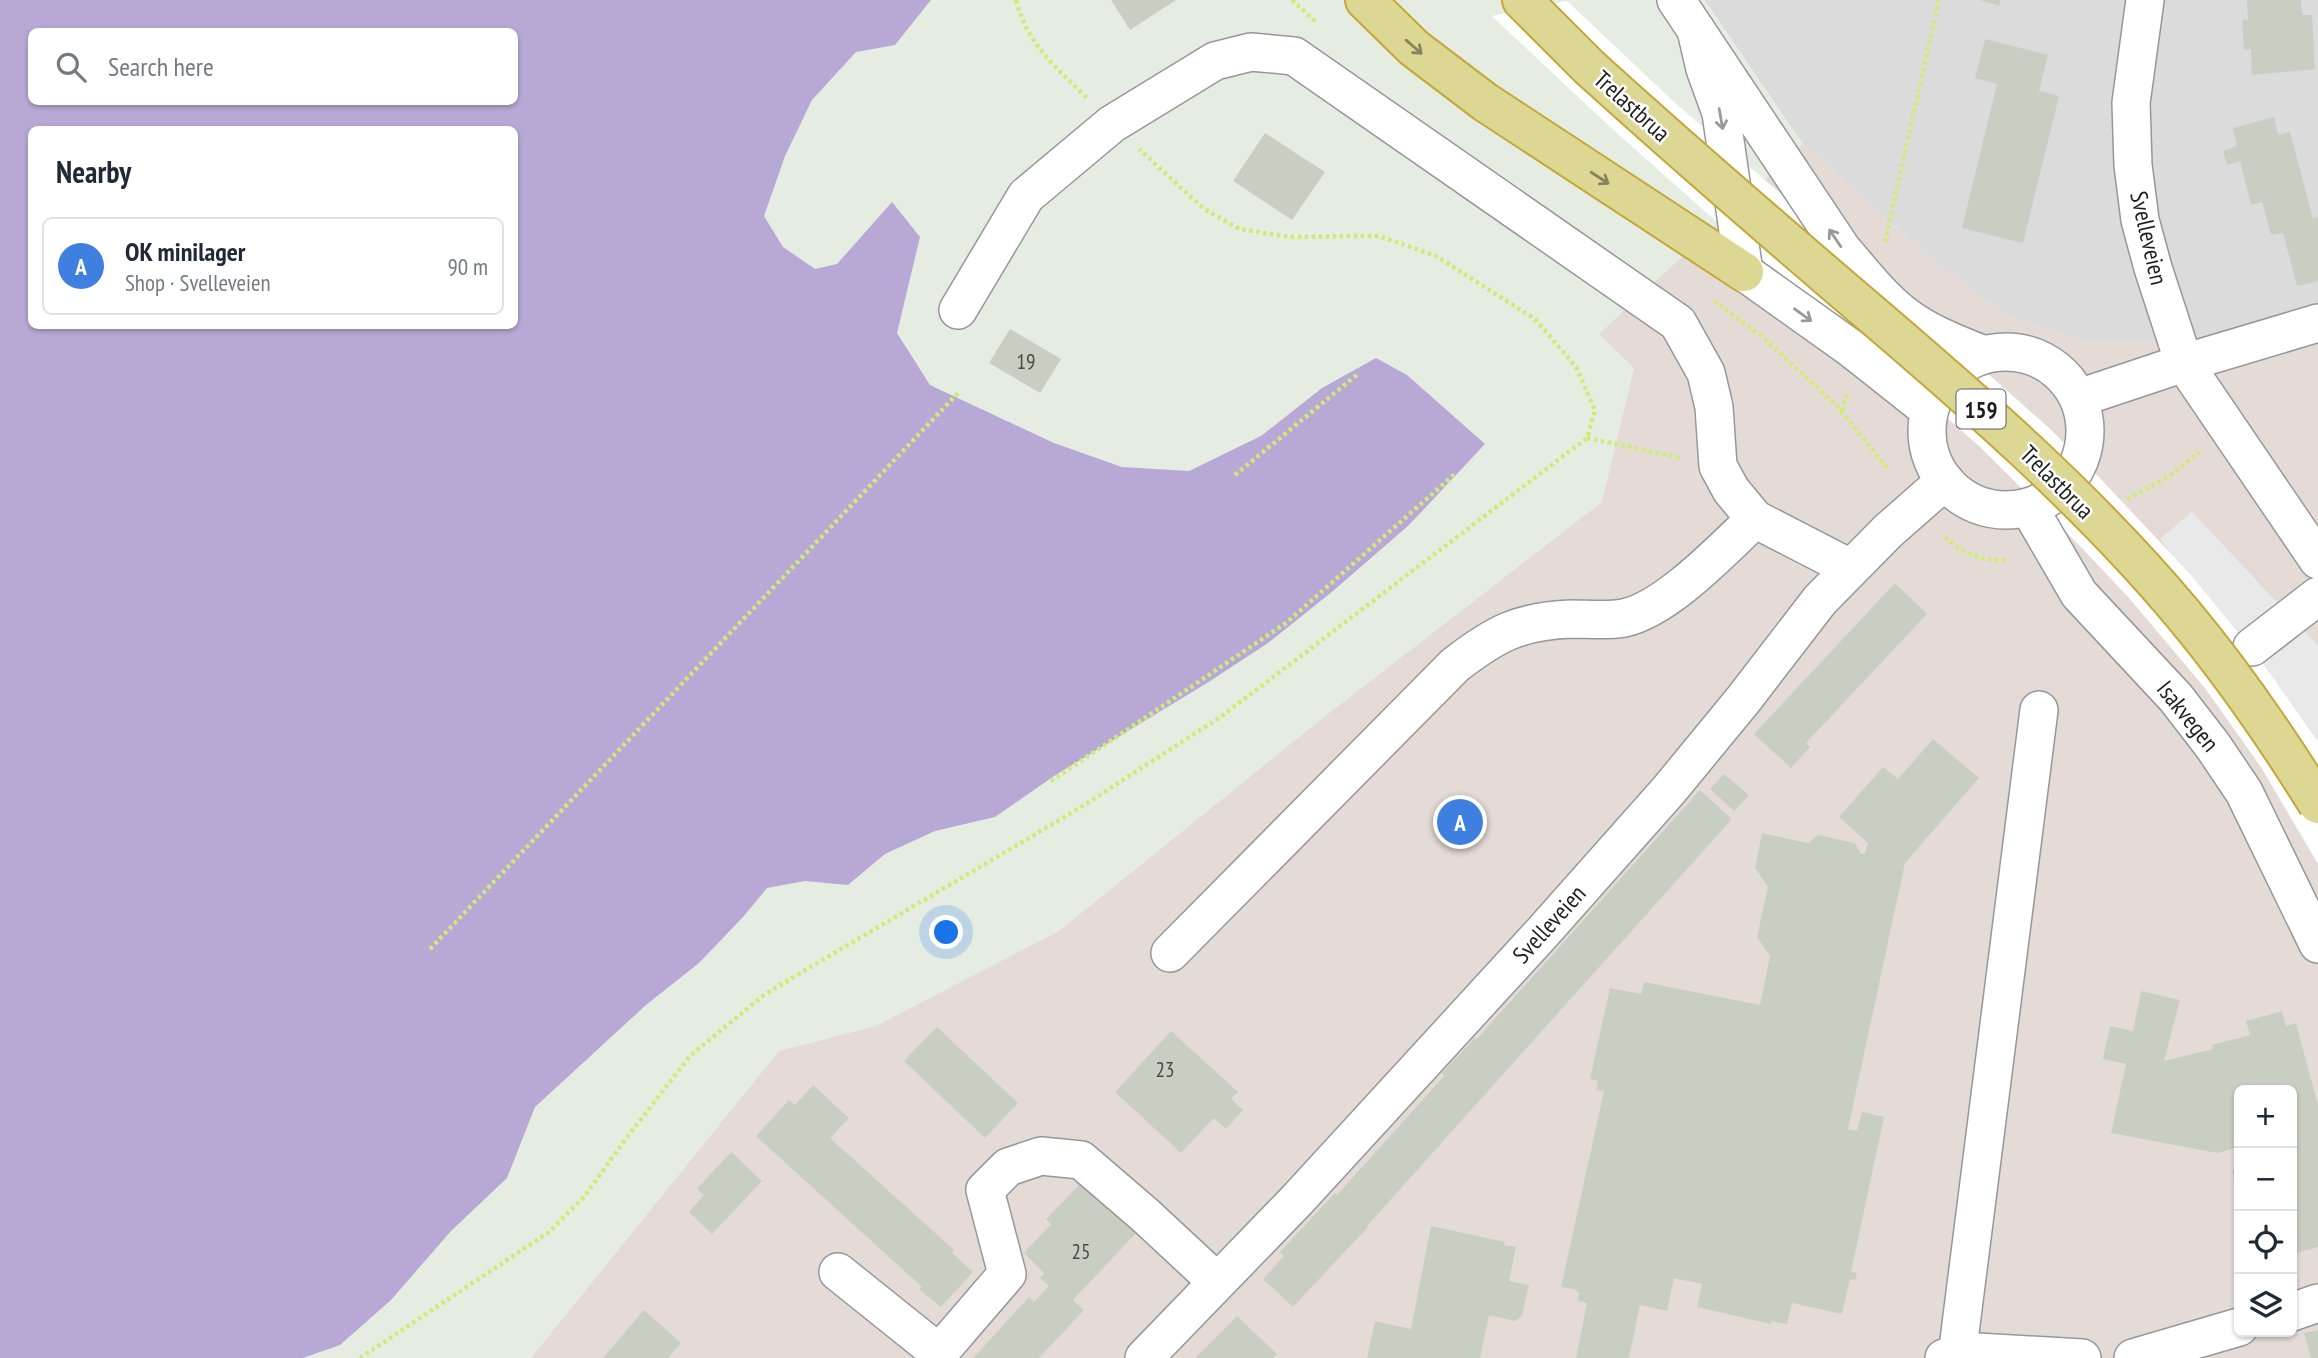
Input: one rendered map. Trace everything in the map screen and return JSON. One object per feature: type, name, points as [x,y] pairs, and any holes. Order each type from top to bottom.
[{"type":"highway","points":[[1364,0],[1414,48],[1485,102],[1744,272]]},
{"type":"highway","name":"Trelastbrua","points":[[1522,0],[1588,67],[1689,158],[1962,391],[2044,468],[2182,613],[2244,690],[2318,804]]},
{"type":"street","points":[[1675,0],[1842,248],[1879,291],[1901,313],[1928,331],[1982,354]]},
{"type":"street","name":"Svelleveien","points":[[2145,0],[2131,103],[2133,164],[2140,220],[2153,268],[2184,363],[2318,560]]},
{"type":"street","points":[[1696,30],[1705,69],[1721,113],[1744,272],[1858,354],[1929,410]]},
{"type":"street","points":[[958,310],[1026,196],[1112,124],[1215,61],[1251,52],[1294,56],[1678,323],[1706,373],[1714,407],[1718,466],[1731,491],[1755,519],[1850,568]]},
{"type":"street","points":[[2079,398],[2318,323]]},
{"type":"street","points":[[2008,349],[2042,359],[2063,375],[2079,398],[2084,412],[2086,440],[2082,456],[2069,480],[2048,499],[2029,508],[2001,511],[1971,502],[1937,471],[1927,444],[1929,410],[1935,395],[1951,373],[1982,354],[2008,349]]},
{"type":"street","name":"Svelleveien","points":[[1144,1358],[1297,1200],[1642,821],[1744,699],[1820,600],[1888,531],[1945,481]]},
{"type":"street","name":"Isakvegen","points":[[2029,508],[2079,594],[2176,698],[2244,792],[2318,944]]},
{"type":"street","points":[[1170,953],[1455,665],[1486,641],[1516,627],[1554,620],[1625,618],[1688,583],[1755,519]]},
{"type":"street","points":[[2252,647],[2318,596]]},
{"type":"street","points":[[2039,710],[1950,1357],[1977,1352],[2082,1358]]},
{"type":"street","points":[[838,1272],[939,1353],[1007,1274],[985,1190],[1009,1167],[1041,1156],[1081,1160],[1217,1282]]},
{"type":"street","points":[[2297,1310],[2318,1303]]},
{"type":"street","points":[[2133,1358],[2229,1339]]},
{"type":"path","points":[[360,1358],[549,1231],[584,1197],[691,1056],[765,994],[1078,809],[1222,716],[1587,438],[1595,410],[1576,367],[1535,319],[1436,256],[1379,236],[1289,237],[1240,229],[1204,209],[1112,124],[1034,45],[1020,17],[1016,0]]},
{"type":"path","points":[[1879,291],[1883,252],[1939,0]]},
{"type":"path","points":[[1842,411],[1858,354]]},
{"type":"path","points":[[1235,475],[1359,373]]},
{"type":"path","points":[[430,949],[959,392]]},
{"type":"path","points":[[2120,502],[2169,476],[2228,429]]},
{"type":"path","points":[[1587,438],[1718,466]]},
{"type":"path","points":[[1051,781],[1286,624],[1456,473]]},
{"type":"path","points":[[1945,537],[1958,550],[1991,562],[2007,560]]},
{"type":"shaded area","points":[[0,0],[931,0],[895,45],[856,52],[812,100],[785,156],[764,216],[783,247],[815,269],[837,264],[892,202],[920,237],[897,333],[930,385],[1054,443],[1122,467],[1189,471],[1261,436],[1322,388],[1376,358],[1407,375],[1485,444],[1409,525],[1268,643],[1054,776],[995,817],[935,831],[885,854],[848,885],[805,881],[767,888],[699,963],[646,1005],[535,1107],[507,1178],[451,1231],[391,1300],[340,1345],[303,1358],[0,1358]]},
{"type":"shaded area","points":[[1705,0],[2318,0],[2318,314],[2248,332],[2164,341],[2084,340],[2008,315],[1942,268],[1803,144]]},
{"type":"shaded area","points":[[1803,144],[1942,268],[2008,315],[2084,340],[2164,341],[2248,332],[2318,314],[2318,1358],[531,1358],[779,1051],[876,1026],[1059,931],[1319,721],[1602,502],[1634,368],[1599,334]]},
{"type":"shaded area","points":[[2192,512],[2318,646],[2318,749],[2160,539]]},
{"type":"pier","points":[[1567,1],[1674,102],[2049,428],[2191,575],[2261,661],[2318,742],[2318,864],[2261,767],[2205,688],[2129,598],[2081,547],[1979,446],[1709,215],[1492,16]]},
{"type":"building","points":[[1111,0],[1176,0],[1130,30]]},
{"type":"building","points":[[1980,0],[2001,0],[1999,6]]},
{"type":"building","points":[[2247,0],[2301,0],[2302,15],[2312,15],[2315,69],[2252,75],[2251,49],[2244,50],[2242,20],[2248,20]]},
{"type":"building","points":[[1985,39],[2048,55],[2039,91],[2059,96],[2023,243],[1962,228],[1997,84],[1975,78]]},
{"type":"building","points":[[2274,117],[2278,135],[2290,132],[2313,219],[2318,217],[2318,281],[2297,286],[2283,233],[2271,235],[2262,202],[2251,205],[2240,161],[2227,165],[2223,151],[2237,146],[2233,128]]},
{"type":"building","points":[[1265,133],[1325,172],[1292,220],[1233,181]]},
{"type":"building","points":[[1010,329],[1061,359],[1040,393],[989,363]]},
{"type":"building","points":[[1895,583],[1927,614],[1806,743],[1810,747],[1791,768],[1754,734]]},
{"type":"building","points":[[1933,739],[1979,778],[1905,863],[1848,1129],[1857,1131],[1862,1112],[1884,1117],[1851,1272],[1857,1273],[1855,1280],[1850,1279],[1842,1314],[1792,1303],[1787,1324],[1771,1321],[1771,1324],[1697,1307],[1702,1284],[1674,1278],[1667,1311],[1640,1305],[1629,1358],[1576,1358],[1587,1303],[1578,1301],[1577,1290],[1561,1287],[1604,1091],[1596,1090],[1598,1081],[1590,1079],[1610,988],[1641,994],[1644,982],[1760,1005],[1770,956],[1757,937],[1768,887],[1755,868],[1762,833],[1808,843],[1818,835],[1855,843],[1861,854],[1865,854],[1868,843],[1839,817],[1883,767],[1898,779]]},
{"type":"building","points":[[1724,774],[1749,795],[1734,811],[1710,789]]},
{"type":"building","points":[[1700,790],[1732,819],[1368,1227],[1293,1307],[1263,1279],[1284,1256],[1280,1252],[1335,1193],[1337,1195],[1444,1076],[1442,1073],[1475,1038],[1476,1040]]},
{"type":"building","points":[[2141,991],[2180,1000],[2164,1061],[2213,1049],[2212,1045],[2250,1035],[2246,1021],[2282,1011],[2286,1026],[2296,1023],[2318,1105],[2318,1247],[2297,1253],[2297,1085],[2234,1085],[2234,1148],[2217,1153],[2111,1133],[2126,1064],[2103,1059],[2110,1026],[2133,1031]]},
{"type":"building","points":[[937,1027],[1018,1103],[985,1138],[904,1061]]},
{"type":"building","points":[[1171,1031],[1238,1092],[1231,1099],[1243,1110],[1226,1129],[1214,1118],[1181,1153],[1115,1092]]},
{"type":"building","points":[[813,1085],[849,1118],[830,1138],[954,1250],[952,1253],[973,1272],[941,1307],[756,1136],[789,1100],[795,1105]]},
{"type":"building","points":[[731,1152],[762,1181],[712,1234],[689,1212],[704,1195],[697,1189]]},
{"type":"building","points":[[1084,1180],[1138,1231],[1073,1300],[1084,1310],[1039,1358],[973,1358],[1029,1297],[1034,1302],[1049,1286],[1040,1278],[1044,1273],[1024,1253],[1051,1224],[1046,1219]]},
{"type":"building","points":[[1431,1226],[1505,1242],[1504,1245],[1516,1247],[1509,1281],[1529,1285],[1522,1316],[1515,1321],[1489,1315],[1480,1358],[1367,1358],[1375,1321],[1411,1329]]},
{"type":"building","points":[[644,1310],[681,1343],[668,1358],[603,1358]]},
{"type":"building","points":[[1237,1316],[1277,1354],[1273,1358],[1195,1358]]},
{"type":"building","points":[[2318,1330],[2318,1358],[2311,1358],[2304,1333]]},
{"type":"place","name":"OK minilager","points":[[1460,822]]}]
